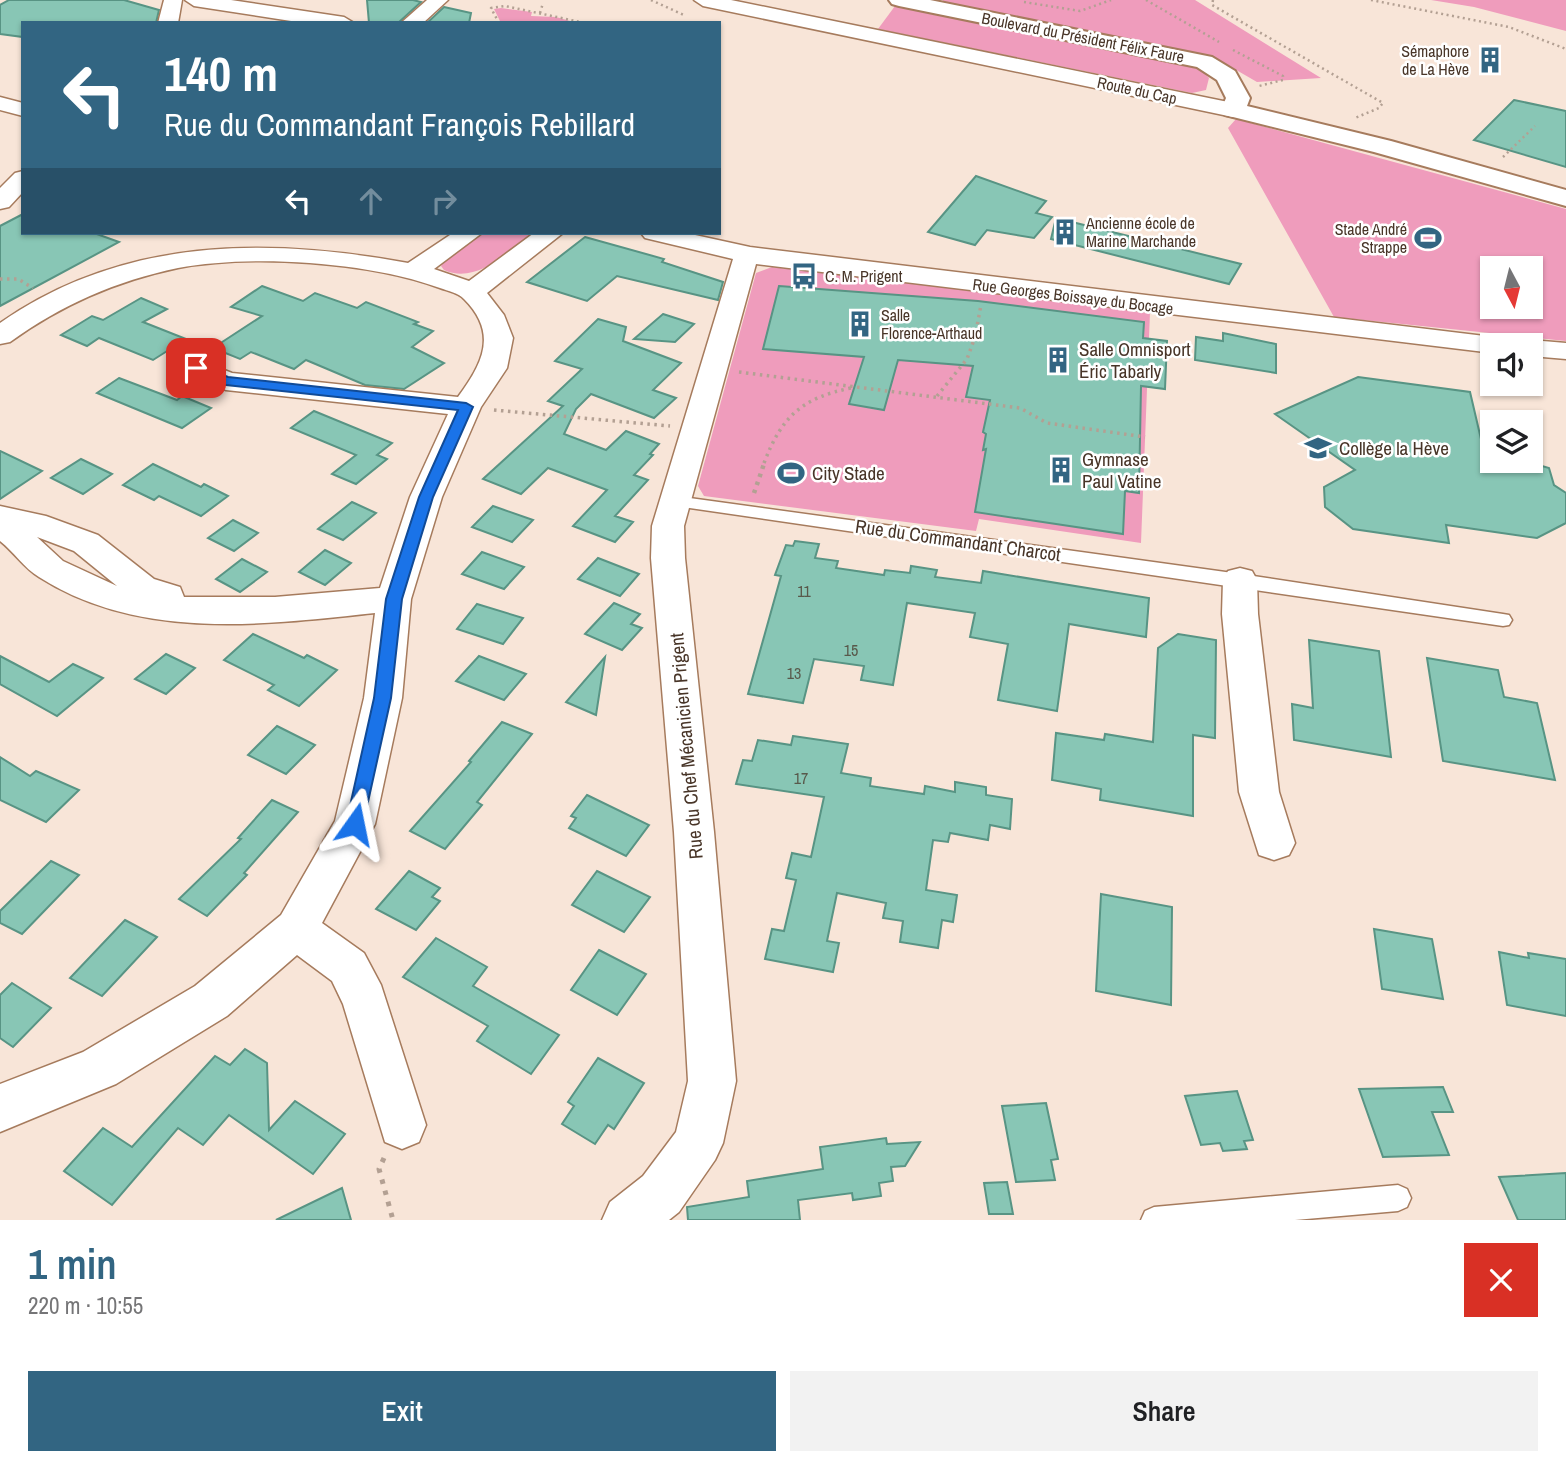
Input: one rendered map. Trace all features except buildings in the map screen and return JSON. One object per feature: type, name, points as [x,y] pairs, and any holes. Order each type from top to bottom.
[{"type":"street","points":[[168,21],[173,0]]},
{"type":"street","points":[[194,0],[331,21]]},
{"type":"street","points":[[413,21],[439,0]]},
{"type":"street","name":"Route du Cap","points":[[703,0],[732,3],[1233,110],[1382,146],[1566,198]]},
{"type":"street","name":"Boulevard du Président Félix Faure","points":[[899,0],[1205,62],[1227,76],[1238,98],[1233,110]]},
{"type":"street","points":[[0,103],[21,109]]},
{"type":"street","points":[[0,171],[21,170]]},
{"type":"street","points":[[0,202],[21,180]]},
{"type":"street","points":[[412,272],[466,235]]},
{"type":"street","points":[[472,291],[547,235]]},
{"type":"street","name":"Rue Georges Boissaye du Bocage","points":[[663,235],[750,255],[1480,343]]},
{"type":"street","points":[[0,335],[55,299],[117,276],[180,261],[245,254],[299,257],[412,272],[472,291],[490,314],[499,338],[494,368],[466,407],[426,497],[394,599],[383,698],[355,824],[296,929],[211,1001],[99,1068],[0,1108]]},
{"type":"street","name":"Rue du Chef Mécanicien Prigent","points":[[628,1220],[661,1194],[698,1143],[712,1081],[694,832],[668,558],[668,526],[744,262],[750,255]]},
{"type":"street","points":[[1543,349],[1566,351]]},
{"type":"street","points":[[196,368],[226,381],[466,407]]},
{"type":"street","points":[[0,517],[34,524],[86,543],[142,588],[211,610]]},
{"type":"street","points":[[0,525],[15,533],[45,564],[79,584],[119,599],[168,610],[294,609],[394,599]]},
{"type":"street","points":[[1240,580],[1240,614],[1259,792],[1274,843]]},
{"type":"street","points":[[296,929],[348,967],[365,1000],[402,1125]]},
{"type":"lane","name":"Rue du Commandant Charcot","points":[[675,501],[1240,580],[1503,620]]},
{"type":"lane","points":[[1154,1220],[1398,1198]]},
{"type":"path","points":[[651,0],[686,16]]},
{"type":"path","points":[[1025,2],[1080,12],[1111,0]]},
{"type":"path","points":[[1213,0],[1212,5],[1382,103],[1379,108],[1351,120],[1364,123]]},
{"type":"path","points":[[1371,0],[1509,27],[1566,49]]},
{"type":"path","points":[[540,13],[543,3]]},
{"type":"path","points":[[498,21],[491,8],[505,6],[576,21]]},
{"type":"path","points":[[1500,160],[1535,126]]},
{"type":"path","points":[[937,396],[948,380],[962,368],[972,351],[983,292],[967,289],[968,283]]},
{"type":"path","points":[[712,369],[1020,408],[1047,423],[1144,437]]},
{"type":"path","points":[[747,511],[776,433],[790,413],[801,403],[832,390],[869,388]]},
{"type":"path","points":[[466,407],[696,428]]},
{"type":"path","points":[[393,1220],[379,1169],[402,1125]]},
{"type":"shaded area","points":[[943,0],[1195,0],[1321,78],[1257,82],[1212,56],[941,3]]},
{"type":"shaded area","points":[[1431,0],[1566,0],[1566,31],[1474,7]]},
{"type":"shaded area","points":[[895,6],[1179,62],[1200,68],[1209,78],[1206,90],[1192,93],[878,29]]},
{"type":"shaded area","points":[[494,9],[532,12],[531,16],[556,17],[570,21],[500,21]]},
{"type":"shaded area","name":"Stade André Strappe","points":[[1236,119],[1566,209],[1566,341],[1543,339],[1543,333],[1489,333],[1334,317],[1228,128]]},
{"type":"shaded area","points":[[481,235],[531,235],[503,257],[480,270],[456,273],[444,270],[441,266],[447,258]]},
{"type":"shaded area","points":[[772,267],[1150,312],[1141,543],[979,519],[976,531],[704,496],[698,486],[756,273]]},
{"type":"place","name":"Sémaphore de La Hève","points":[[1490,60]]},
{"type":"place","name":"Ancienne école de Marine Marchande","points":[[1065,232]]},
{"type":"place","name":"Stade André Strappe","points":[[1428,238]]},
{"type":"place","name":"C. M. Prigent","points":[[804,276]]},
{"type":"place","name":"Salle Florence-Arthaud","points":[[860,324]]},
{"type":"place","name":"Salle Omnisport Éric Tabarly","points":[[1058,360]]},
{"type":"place","name":"Collège la Hève","points":[[1318,448]]},
{"type":"place","name":"Gymnase Paul Vatine","points":[[1061,470]]},
{"type":"place","name":"City Stade","points":[[791,473]]},
{"type":"route","points":[[196,368],[226,381],[466,407],[426,497],[394,599],[383,698],[355,824]]}]
